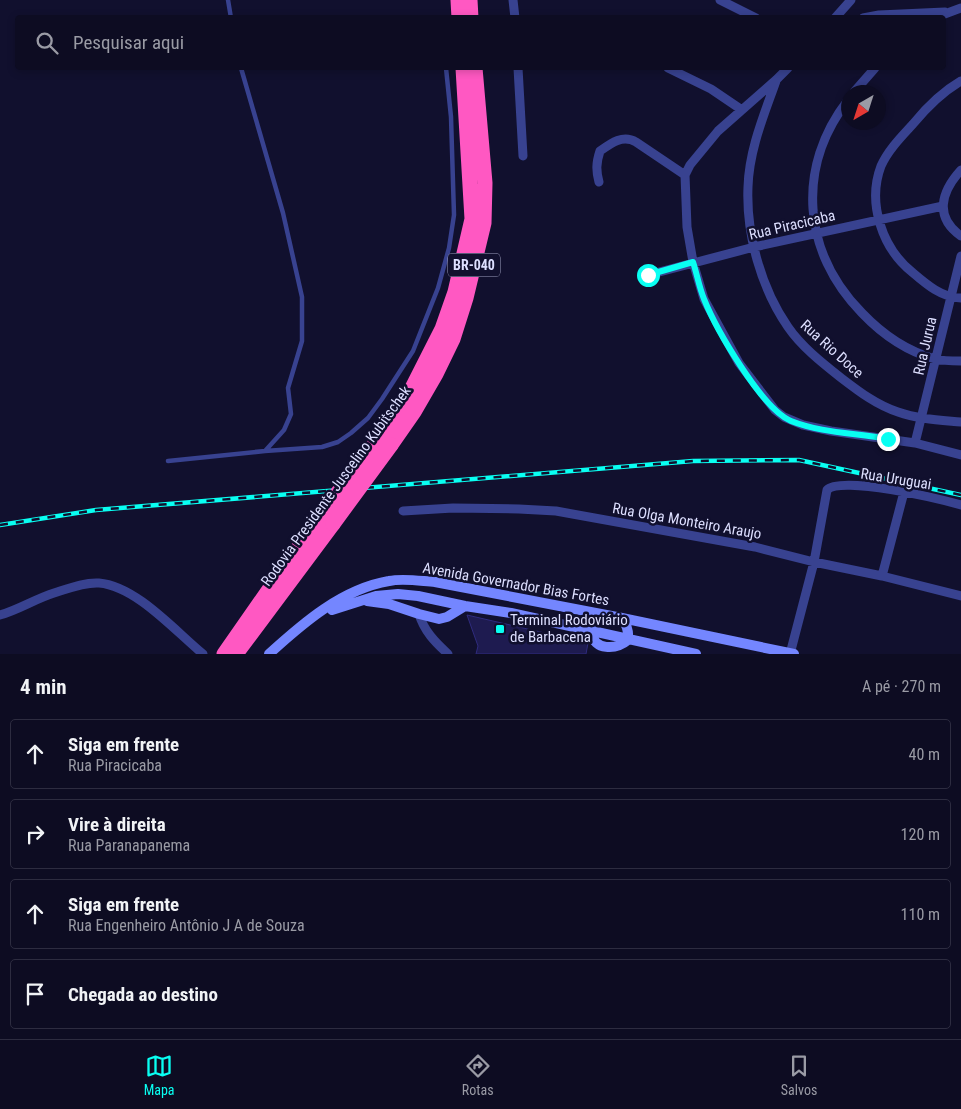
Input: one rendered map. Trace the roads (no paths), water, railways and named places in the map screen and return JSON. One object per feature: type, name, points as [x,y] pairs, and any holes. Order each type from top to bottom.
[{"type":"highway","name":"Rodovia Presidente Juscelino Kubitschek","points":[[236,654],[333,524],[385,442],[442,329],[455,292],[472,219],[462,70]]},
{"type":"highway","name":"Rodovia Presidente Juscelino Kubitschek","points":[[224,654],[321,515],[414,412],[453,339],[466,298],[484,223],[484,182],[475,70]]},
{"type":"main road","name":"Avenida Governador Bias Fortes","points":[[269,654],[300,626],[346,596],[372,585],[391,580],[435,582],[622,618],[791,654]]},
{"type":"main road","points":[[419,614],[416,603],[421,590],[435,582]]},
{"type":"main road","name":"Avenida Governador Bias Fortes","points":[[300,626],[338,608],[361,600],[388,595],[418,596],[511,613],[696,654]]},
{"type":"main road","points":[[361,600],[389,604],[419,614],[439,618],[447,617],[465,606]]},
{"type":"main road","points":[[622,618],[628,628],[628,640]]},
{"type":"street","points":[[513,0],[514,15]]},
{"type":"street","points":[[720,0],[750,15]]},
{"type":"street","points":[[838,15],[851,0]]},
{"type":"street","points":[[879,15],[942,15],[961,8]]},
{"type":"street","points":[[518,70],[523,156]]},
{"type":"street","points":[[672,70],[711,90],[742,110]]},
{"type":"street","points":[[786,70],[718,131],[690,165],[685,175],[687,227],[693,262],[704,298],[713,318],[739,364],[762,394],[775,410],[792,421],[831,431],[915,443],[961,455]]},
{"type":"street","points":[[860,85],[873,70]]},
{"type":"street","name":"Rua Rio Doce","points":[[776,80],[752,155],[748,186],[749,221],[754,247],[763,278],[777,309],[789,328],[806,347],[862,393],[897,412],[922,419],[961,422]]},
{"type":"street","points":[[961,81],[938,96],[897,142],[882,164],[875,192],[883,236],[897,258],[922,280],[950,298],[961,298]]},
{"type":"street","points":[[841,110],[833,122],[821,148],[817,162],[812,200],[816,233],[828,269],[855,306],[886,335],[902,345],[936,360],[961,361]]},
{"type":"street","points":[[599,182],[596,172],[596,161],[600,151],[621,139],[628,138],[685,175]]},
{"type":"street","points":[[961,170],[947,188],[943,206],[949,223],[961,236]]},
{"type":"street","name":"Rua Piracicaba","points":[[648,275],[754,247],[943,206]]},
{"type":"street","name":"Rua Jurua","points":[[915,443],[961,256]]},
{"type":"street","name":"Rua Uruguai","points":[[814,562],[827,490],[831,486],[862,486],[904,492],[961,505]]},
{"type":"street","points":[[882,576],[904,492]]},
{"type":"street","name":"Rua Olga Monteiro Araujo","points":[[403,511],[453,508],[519,509],[556,512],[746,545],[961,596]]},
{"type":"street","points":[[791,654],[814,562]]},
{"type":"street","points":[[0,615],[56,592],[89,583],[100,583],[111,586],[140,600],[168,622],[203,654]]},
{"type":"street","points":[[419,614],[422,625],[448,654]]},
{"type":"lane","points":[[228,0],[230,15]]},
{"type":"lane","points":[[242,70],[283,213],[302,297],[302,341],[288,388],[292,414],[284,430],[265,451]]},
{"type":"lane","points":[[168,461],[322,447],[338,442],[351,433],[373,412],[413,351],[438,288],[449,248],[454,215],[451,125],[446,70]]},
{"type":"railway","points":[[0,525],[96,510],[693,461],[799,460],[961,495]]},
{"type":"place","name":"Terminal Rodoviário de Barbacena","points":[[500,629]]}]
